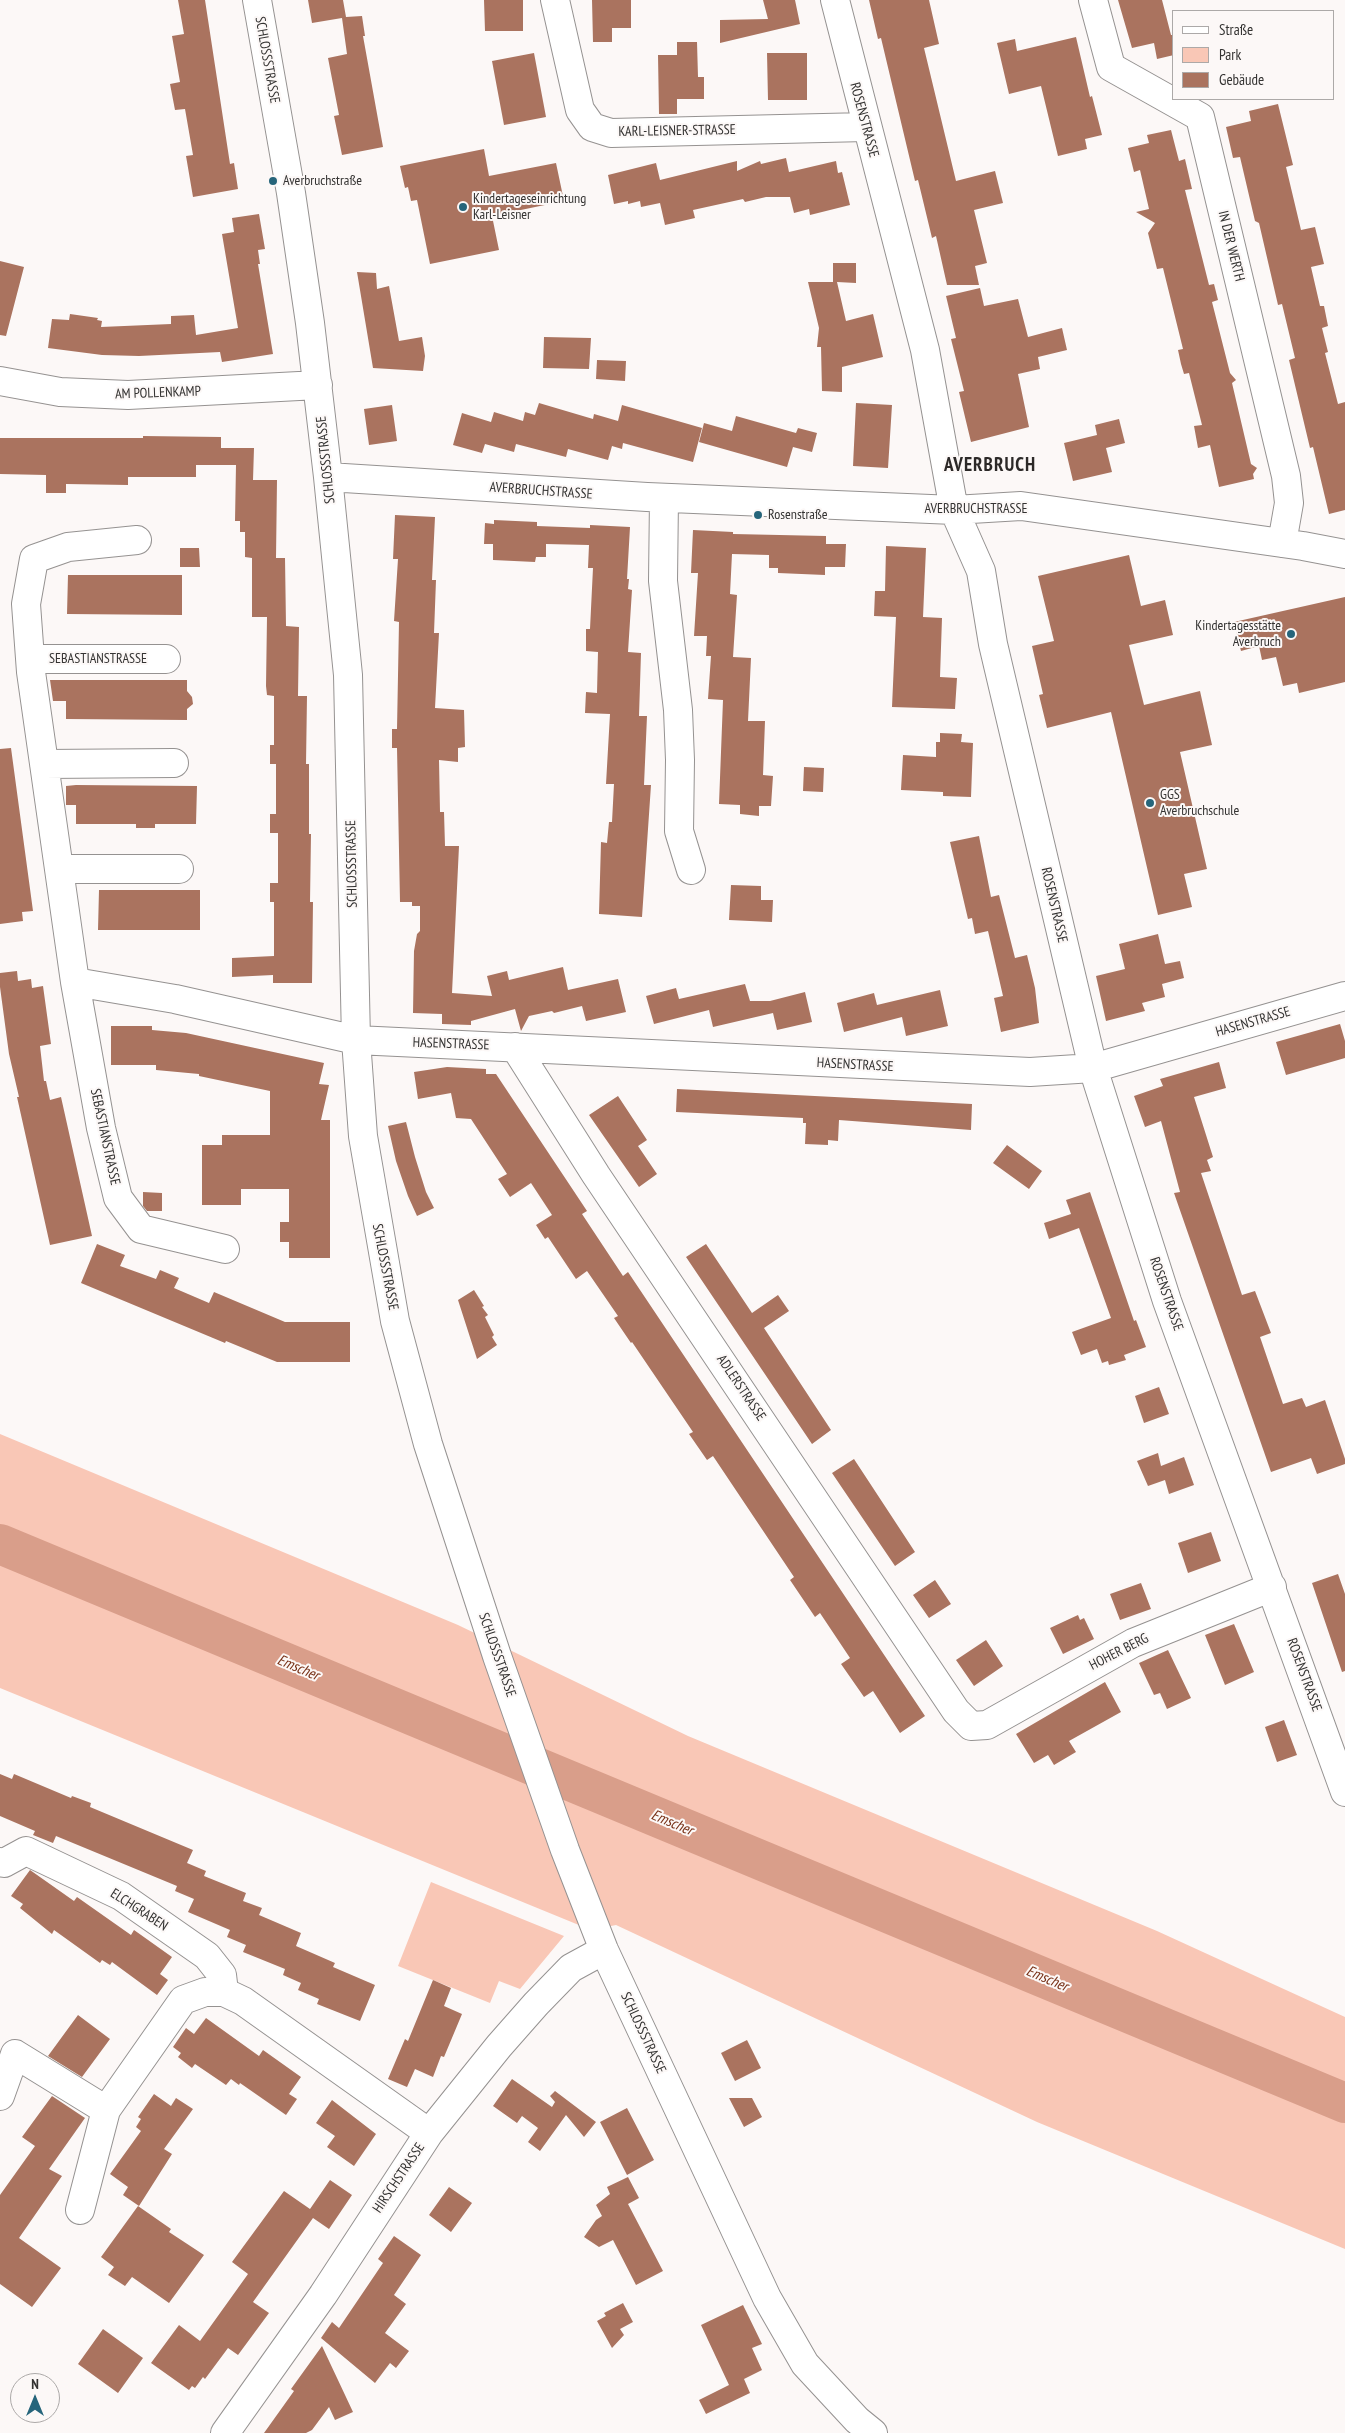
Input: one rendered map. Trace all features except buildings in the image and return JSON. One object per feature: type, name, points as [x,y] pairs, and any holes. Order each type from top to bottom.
[{"type":"street","name":"SCHLOSSSTRASSE","points":[[257,0],[291,193],[318,386],[328,478],[348,675],[356,1040],[363,1136],[396,1321],[428,1444],[497,1656],[565,1850],[604,1950],[767,2298],[805,2364],[857,2420],[873,2433]]},
{"type":"street","name":"KARL-LEISNER-STRASSE","points":[[555,0],[580,110],[592,127],[611,133],[866,127]]},
{"type":"street","name":"ROSENSTRASSE","points":[[835,0],[924,350],[954,510],[981,571],[993,644],[1093,1068],[1167,1301],[1345,1792]]},
{"type":"street","name":"IN DER WERTH","points":[[1093,0],[1110,67],[1200,117],[1286,476],[1288,503],[1282,543]]},
{"type":"street","name":"AM POLLENKAMP","points":[[0,381],[60,392],[128,395],[318,386]]},
{"type":"street","name":"AVERBRUCHSTRASSE","points":[[328,478],[664,498],[954,510],[1021,506],[1282,543],[1345,554]]},
{"type":"street","points":[[664,498],[662,581],[678,710],[680,760],[679,831],[691,870]]},
{"type":"street","name":"SEBASTIANSTRASSE","points":[[137,540],[68,547],[34,558],[26,604],[30,659],[75,982],[101,1128],[118,1198],[141,1229],[225,1249]]},
{"type":"street","name":"SEBASTIANSTRASSE","points":[[30,659],[166,659]]},
{"type":"street","points":[[44,764],[174,763]]},
{"type":"street","points":[[59,868],[179,869]]},
{"type":"street","points":[[75,982],[175,999],[356,1040]]},
{"type":"street","name":"HASENSTRASSE","points":[[356,1040],[952,1070],[1030,1072],[1093,1068],[1345,996]]},
{"type":"street","name":"ADLERSTRASSE","points":[[515,1047],[596,1175],[956,1711],[971,1726]]},
{"type":"street","name":"HOHER BERG","points":[[971,1726],[987,1725],[1133,1643],[1272,1587]]},
{"type":"street","name":"ELCHGRABEN","points":[[2,1862],[26,1852],[121,1896],[207,1956],[222,1975],[224,1992]]},
{"type":"street","name":"HIRSCHSTRASSE","points":[[225,2433],[323,2296],[429,2133],[499,2046],[536,2004],[571,1968],[604,1950]]},
{"type":"street","points":[[80,2210],[106,2110],[183,2000],[205,1992],[224,1992],[243,2001],[429,2133]]},
{"type":"street","points":[[0,2096],[7,2048],[106,2110]]},
{"type":"green space","points":[[0,1434],[458,1625],[688,1736],[1157,1931],[1345,2017],[1345,2249],[1037,2122],[616,1925],[591,1930],[0,1688]]},
{"type":"green space","points":[[431,1882],[564,1936],[520,1989],[499,1981],[490,2003],[398,1966]]},
{"type":"waterway","name":"Emscher","points":[[0,1544],[1345,2103]]},
{"type":"place","name":"Averbruchstraße","points":[[273,181]]},
{"type":"place","name":"Kindertageseinrichtung Karl-Leisner","points":[[463,207]]},
{"type":"place","name":"Rosenstraße","points":[[758,515]]},
{"type":"place","name":"Kindertagesstätte Averbruch","points":[[1291,634]]},
{"type":"place","name":"GGS Averbruchschule","points":[[1150,803]]},
{"type":"district","name":"AVERBRUCH","points":[[990,466]]}]
